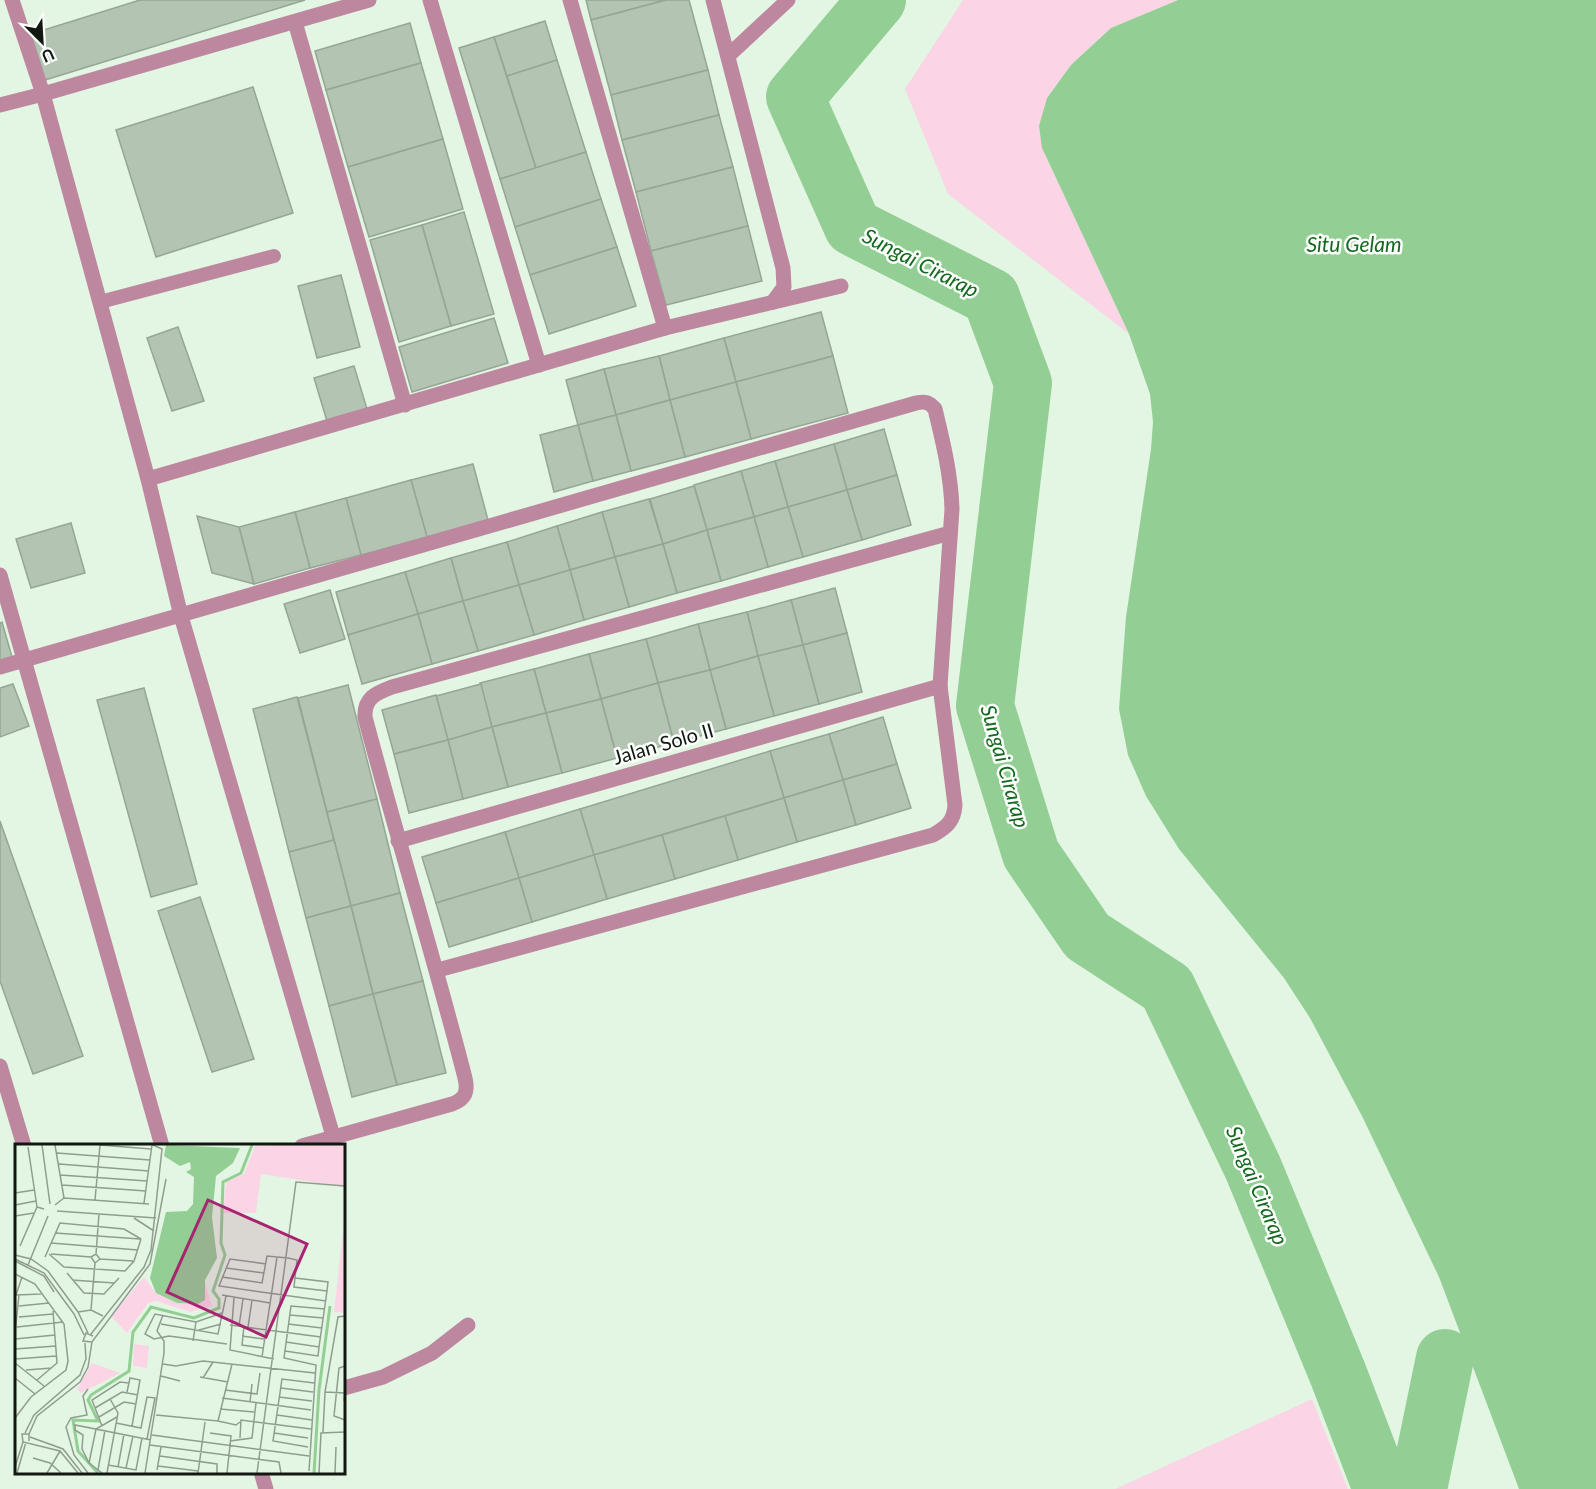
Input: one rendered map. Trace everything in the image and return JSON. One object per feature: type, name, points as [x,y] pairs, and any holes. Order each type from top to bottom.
[{"type":"street","points":[[12,0],[44,94],[148,479],[181,616],[333,1136]]},
{"type":"street","points":[[430,0],[539,365]]},
{"type":"street","points":[[570,0],[665,328]]},
{"type":"street","points":[[713,0],[783,268],[784,287],[773,302]]},
{"type":"street","points":[[729,55],[788,0]]},
{"type":"street","points":[[0,105],[364,1]]},
{"type":"street","points":[[295,22],[405,405]]},
{"type":"street","points":[[148,479],[665,328],[841,286]]},
{"type":"street","points":[[0,667],[921,402],[926,402],[935,409],[951,488],[940,686],[955,805],[955,815],[950,824],[933,835],[438,970]]},
{"type":"street","points":[[309,1144],[452,1104],[463,1098],[466,1092],[465,1077],[438,970],[398,841],[365,717],[367,703],[372,696],[380,691],[950,533]]},
{"type":"street","points":[[0,575],[161,1144]]},
{"type":"street","name":"Jalan Solo II","points":[[398,841],[940,686]]},
{"type":"street","points":[[0,1066],[23,1144]]},
{"type":"street","points":[[345,1388],[383,1377],[432,1353],[468,1325]]},
{"type":"street","points":[[261,1474],[267,1489]]},
{"type":"lane","points":[[100,302],[274,256]]},
{"type":"shaded area","points":[[963,0],[1178,0],[1111,28],[1071,65],[1047,98],[1042,148],[1129,334],[948,194],[905,89]]},
{"type":"shaded area","points":[[1312,1399],[1348,1489],[1115,1489]]},
{"type":"water","name":"Situ Gelam","points":[[1178,0],[1596,0],[1596,1489],[1519,1489],[1439,1277],[1362,1116],[1310,1018],[1284,978],[1179,849],[1146,796],[1128,755],[1119,709],[1126,617],[1151,449],[1153,422],[1150,394],[1129,334],[1042,148],[1039,126],[1047,98],[1071,65],[1111,28]]},
{"type":"building","points":[[140,0],[305,0],[45,80],[31,34]]},
{"type":"building","points":[[586,0],[666,0],[591,20]]},
{"type":"building","points":[[666,0],[689,0],[708,70],[611,95],[591,20]]},
{"type":"building","points":[[545,21],[557,60],[507,76],[494,37]]},
{"type":"building","points":[[410,23],[421,63],[326,90],[315,51]]},
{"type":"building","points":[[494,37],[536,168],[500,179],[459,48]]},
{"type":"building","points":[[557,60],[586,152],[536,168],[507,76]]},
{"type":"building","points":[[421,63],[443,139],[348,167],[326,90]]},
{"type":"building","points":[[708,70],[719,115],[622,140],[611,95]]},
{"type":"building","points":[[253,87],[293,213],[156,257],[116,130]]},
{"type":"building","points":[[719,115],[733,167],[636,192],[622,140]]},
{"type":"building","points":[[443,139],[463,209],[369,237],[348,167]]},
{"type":"building","points":[[586,152],[601,199],[515,227],[500,179]]},
{"type":"building","points":[[733,167],[748,226],[651,251],[636,192]]},
{"type":"building","points":[[601,199],[617,247],[530,275],[515,227]]},
{"type":"building","points":[[464,212],[494,314],[451,326],[422,225]]},
{"type":"building","points":[[422,225],[451,326],[399,342],[370,240]]},
{"type":"building","points":[[748,226],[762,281],[666,305],[651,251]]},
{"type":"building","points":[[617,247],[636,306],[549,334],[530,275]]},
{"type":"building","points":[[341,275],[360,347],[317,358],[298,286]]},
{"type":"building","points":[[821,312],[833,356],[736,382],[724,338]]},
{"type":"building","points":[[494,318],[508,363],[412,392],[399,347]]},
{"type":"building","points":[[178,327],[204,401],[172,411],[147,338]]},
{"type":"building","points":[[724,338],[736,382],[670,400],[659,356]]},
{"type":"building","points":[[659,356],[670,400],[616,415],[604,369]]},
{"type":"building","points":[[833,356],[848,413],[751,439],[736,382]]},
{"type":"building","points":[[354,366],[367,409],[327,421],[314,378]]},
{"type":"building","points":[[604,369],[616,415],[578,425],[566,380]]},
{"type":"building","points":[[736,382],[751,439],[685,457],[670,400]]},
{"type":"building","points":[[670,400],[685,457],[631,471],[616,415]]},
{"type":"building","points":[[616,415],[631,471],[593,481],[578,425]]},
{"type":"building","points":[[578,425],[593,481],[554,492],[540,435]]},
{"type":"building","points":[[884,429],[897,475],[847,490],[834,444]]},
{"type":"building","points":[[834,444],[847,490],[788,507],[775,461]]},
{"type":"building","points":[[775,461],[788,507],[754,517],[741,471]]},
{"type":"building","points":[[473,464],[488,520],[427,537],[411,480]]},
{"type":"building","points":[[741,471],[754,517],[707,530],[694,485]]},
{"type":"building","points":[[897,475],[911,525],[862,540],[847,490]]},
{"type":"building","points":[[411,480],[427,537],[361,555],[346,498]]},
{"type":"building","points":[[694,486],[707,530],[663,544],[650,499]]},
{"type":"building","points":[[847,490],[862,540],[803,557],[788,507]]},
{"type":"building","points":[[346,498],[361,555],[310,568],[295,512]]},
{"type":"building","points":[[649,499],[663,544],[615,557],[602,512]]},
{"type":"building","points":[[788,507],[803,557],[768,567],[754,517]]},
{"type":"building","points":[[295,512],[310,568],[254,584],[239,527]]},
{"type":"building","points":[[602,512],[615,557],[570,570],[557,526]]},
{"type":"building","points":[[197,516],[239,527],[254,584],[212,573]]},
{"type":"building","points":[[754,517],[768,567],[721,581],[707,530]]},
{"type":"building","points":[[71,523],[85,573],[31,588],[16,539]]},
{"type":"building","points":[[557,526],[570,570],[519,585],[507,542]]},
{"type":"building","points":[[707,530],[721,581],[677,593],[663,544]]},
{"type":"building","points":[[507,542],[519,585],[463,601],[451,558]]},
{"type":"building","points":[[663,544],[677,593],[629,607],[615,557]]},
{"type":"building","points":[[615,557],[629,607],[584,620],[570,570]]},
{"type":"building","points":[[451,558],[463,601],[418,614],[405,572]]},
{"type":"building","points":[[570,570],[584,620],[534,635],[519,585]]},
{"type":"building","points":[[405,572],[418,614],[348,635],[336,592]]},
{"type":"building","points":[[519,585],[534,635],[478,651],[463,601]]},
{"type":"building","points":[[835,588],[847,633],[803,645],[791,600]]},
{"type":"building","points":[[330,590],[345,639],[300,653],[284,604]]},
{"type":"building","points":[[791,600],[803,645],[758,656],[747,612]]},
{"type":"building","points":[[463,601],[478,651],[432,664],[418,614]]},
{"type":"building","points":[[747,612],[758,656],[710,670],[698,624]]},
{"type":"building","points":[[418,614],[432,664],[362,684],[348,635]]},
{"type":"building","points":[[2,622],[12,657],[0,661],[0,623]]},
{"type":"building","points":[[698,624],[710,670],[658,683],[646,639]]},
{"type":"building","points":[[847,633],[862,692],[819,704],[803,645]]},
{"type":"building","points":[[646,639],[658,683],[601,699],[589,654]]},
{"type":"building","points":[[803,645],[819,704],[774,716],[758,656]]},
{"type":"building","points":[[589,654],[601,699],[546,713],[534,669]]},
{"type":"building","points":[[758,656],[774,716],[726,729],[710,670]]},
{"type":"building","points":[[534,669],[546,713],[492,727],[480,683]]},
{"type":"building","points":[[710,670],[726,729],[674,743],[658,683]]},
{"type":"building","points":[[658,683],[674,743],[617,758],[601,699]]},
{"type":"building","points":[[13,684],[29,726],[0,737],[0,688]]},
{"type":"building","points":[[481,684],[492,727],[448,740],[436,696]]},
{"type":"building","points":[[348,685],[377,799],[327,812],[298,698]]},
{"type":"building","points":[[144,688],[197,884],[151,897],[97,700]]},
{"type":"building","points":[[436,695],[448,740],[394,754],[382,710]]},
{"type":"building","points":[[297,697],[334,840],[289,852],[253,709]]},
{"type":"building","points":[[601,699],[617,758],[562,773],[546,713]]},
{"type":"building","points":[[546,713],[562,773],[508,787],[492,727]]},
{"type":"building","points":[[883,717],[897,764],[843,780],[829,734]]},
{"type":"building","points":[[492,727],[508,787],[463,799],[448,740]]},
{"type":"building","points":[[829,734],[843,780],[784,798],[770,751]]},
{"type":"building","points":[[448,740],[463,799],[409,813],[394,754]]},
{"type":"building","points":[[770,751],[784,798],[594,855],[580,809]]},
{"type":"building","points":[[897,764],[911,808],[856,825],[843,780]]},
{"type":"building","points":[[843,780],[856,825],[797,842],[784,798]]},
{"type":"building","points":[[784,798],[797,842],[738,860],[725,816]]},
{"type":"building","points":[[377,799],[400,893],[351,906],[327,812]]},
{"type":"building","points":[[580,809],[594,855],[519,878],[505,832]]},
{"type":"building","points":[[725,816],[738,860],[675,879],[662,835]]},
{"type":"building","points":[[0,821],[83,1056],[33,1074],[0,981]]},
{"type":"building","points":[[505,832],[519,878],[436,903],[422,857]]},
{"type":"building","points":[[662,835],[675,879],[607,899],[594,855]]},
{"type":"building","points":[[334,840],[351,906],[306,918],[289,852]]},
{"type":"building","points":[[594,855],[607,899],[532,922],[519,878]]},
{"type":"building","points":[[519,878],[532,922],[449,947],[436,903]]},
{"type":"building","points":[[400,893],[423,981],[373,994],[351,906]]},
{"type":"building","points":[[200,897],[254,1059],[212,1072],[158,911]]},
{"type":"building","points":[[351,906],[373,994],[329,1006],[306,918]]},
{"type":"building","points":[[423,981],[446,1073],[397,1085],[373,994]]},
{"type":"building","points":[[373,994],[397,1085],[352,1097],[329,1006]]},
{"type":"waterway","name":"Sungai Cirarap","points":[[877,0],[795,97],[853,227],[991,297],[1023,383],[985,706],[1031,854],[1087,936],[1167,988],[1253,1168],[1338,1374],[1382,1489]]},
{"type":"waterway","points":[[1418,1489],[1445,1358]]}]
